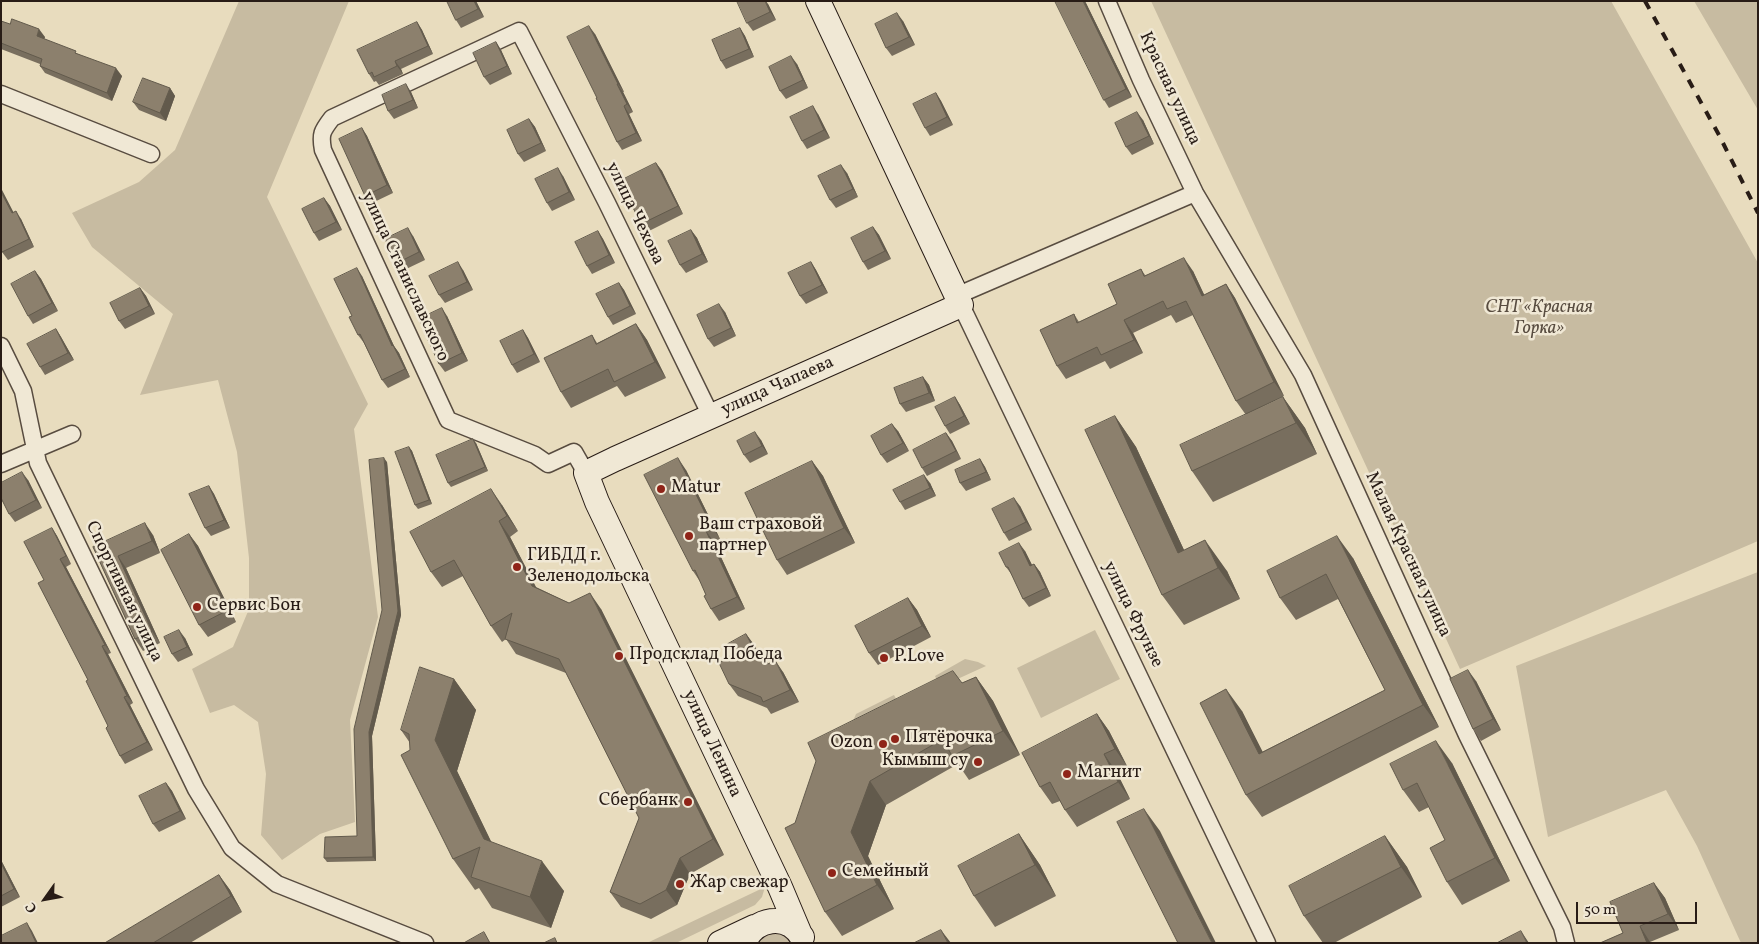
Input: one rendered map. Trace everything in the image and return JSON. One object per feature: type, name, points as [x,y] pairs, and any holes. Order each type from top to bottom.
[{"type":"street","points":[[818,1],[958,300]]},
{"type":"street","name":"Красная улица","points":[[1107,1],[1141,80],[1195,193]]},
{"type":"street","name":"улица Чехова","points":[[323,150],[321,137],[324,128],[332,118],[518,30],[607,203],[711,416]]},
{"type":"street","points":[[1,94],[151,154]]},
{"type":"street","name":"улица Станиславского","points":[[323,150],[448,420],[535,455],[548,464],[574,452],[586,473]]},
{"type":"street","name":"улица Чапаева","points":[[586,473],[958,300],[1195,193]]},
{"type":"street","name":"Малая Красная улица","points":[[1195,193],[1303,375],[1468,735],[1562,927],[1566,943]]},
{"type":"street","name":"улица Фрунзе","points":[[958,300],[1268,943]]},
{"type":"street","name":"Спортивная улица","points":[[1,346],[23,391],[38,463],[196,789],[232,848],[277,884],[425,943]]},
{"type":"street","points":[[1,464],[72,434]]},
{"type":"street","name":"улица Ленина","points":[[586,473],[803,940]]},
{"type":"street","points":[[753,931],[771,914],[777,903],[780,887]]},
{"type":"street","points":[[720,943],[753,931],[772,920],[782,921],[792,926],[803,940]]},
{"type":"green space","points":[[239,1],[349,1],[267,197],[368,404],[354,429],[378,617],[350,720],[355,822],[320,834],[282,860],[261,835],[266,774],[258,722],[234,705],[210,713],[192,669],[233,647],[249,609],[249,558],[237,452],[218,380],[140,395],[173,314],[92,247],[72,213],[139,182],[175,150]]},
{"type":"green space","name":"СНТ «Красная Горка»","points":[[1151,1],[1611,1],[1758,263],[1758,541],[1460,669]]},
{"type":"green space","points":[[1694,1],[1758,1],[1758,110]]},
{"type":"green space","points":[[1758,572],[1758,943],[1741,943],[1697,846],[1666,790],[1548,837],[1516,666]]},
{"type":"green space","points":[[1095,630],[1120,679],[1041,718],[1017,668]]},
{"type":"green space","points":[[965,659],[986,666],[940,687],[935,676]]},
{"type":"green space","points":[[894,695],[901,708],[853,721],[856,714]]},
{"type":"green space","points":[[765,887],[762,897],[755,905],[676,943],[647,943]]},
{"type":"green space","points":[[778,932],[785,934],[793,943],[755,943],[763,935]]},
{"type":"building","points":[[447,1],[474,1],[478,9],[456,20]]},
{"type":"building","points":[[737,1],[765,1],[770,12],[747,23]]},
{"type":"building","points":[[1055,1],[1083,1],[1126,89],[1104,100]]},
{"type":"building","points":[[897,13],[909,37],[886,48],[875,24]]},
{"type":"building","points":[[12,19],[39,29],[37,36],[116,68],[107,93],[40,66],[42,59],[1,43],[1,21],[10,24]]},
{"type":"building","points":[[417,22],[428,46],[395,61],[397,66],[374,77],[372,72],[369,74],[357,50]]},
{"type":"building","points":[[589,26],[627,104],[624,106],[636,133],[617,142],[567,37]]},
{"type":"building","points":[[740,28],[749,49],[721,61],[712,40]]},
{"type":"building","points":[[496,42],[507,66],[484,77],[473,53]]},
{"type":"building","points":[[791,56],[803,80],[780,91],[769,67]]},
{"type":"building","points":[[143,78],[170,88],[160,113],[133,102]]},
{"type":"building","points":[[406,84],[413,100],[388,111],[382,95]]},
{"type":"building","points":[[936,93],[947,117],[925,128],[913,104]]},
{"type":"building","points":[[813,106],[824,130],[802,141],[790,117]]},
{"type":"building","points":[[1137,112],[1149,136],[1126,147],[1115,123]]},
{"type":"building","points":[[529,119],[541,143],[518,154],[507,130]]},
{"type":"building","points":[[362,128],[387,185],[365,196],[339,139]]},
{"type":"building","points":[[656,163],[678,206],[641,224],[620,181]]},
{"type":"building","points":[[841,165],[853,189],[830,200],[818,176]]},
{"type":"building","points":[[558,168],[569,192],[547,203],[535,179]]},
{"type":"building","points":[[1,192],[12,213],[16,211],[29,239],[2,252],[1,249]]},
{"type":"building","points":[[324,198],[336,222],[314,233],[302,209]]},
{"type":"building","points":[[873,227],[885,251],[863,262],[851,238]]},
{"type":"building","points":[[408,228],[419,252],[397,263],[385,239]]},
{"type":"building","points":[[691,230],[702,254],[680,265],[668,241]]},
{"type":"building","points":[[598,231],[609,255],[587,266],[575,242]]},
{"type":"building","points":[[1184,258],[1202,296],[1226,284],[1274,382],[1236,401],[1186,301],[1167,309],[1163,301],[1124,320],[1134,340],[1101,355],[1097,347],[1057,366],[1040,330],[1074,314],[1077,323],[1117,304],[1108,284],[1141,269],[1144,276]]},
{"type":"building","points":[[458,262],[467,282],[439,295],[429,276]]},
{"type":"building","points":[[811,262],[822,285],[800,296],[788,273]]},
{"type":"building","points":[[357,268],[392,346],[405,369],[382,380],[360,334],[358,335],[349,317],[352,316],[334,279]]},
{"type":"building","points":[[35,271],[52,303],[28,316],[11,284]]},
{"type":"building","points":[[619,283],[630,306],[608,317],[596,294]]},
{"type":"building","points":[[140,288],[149,306],[119,321],[110,303]]},
{"type":"building","points":[[719,304],[731,328],[708,339],[697,315]]},
{"type":"building","points":[[442,308],[462,353],[439,364],[419,319]]},
{"type":"building","points":[[636,324],[655,362],[614,382],[608,369],[561,392],[544,358],[592,335],[596,344]]},
{"type":"building","points":[[56,329],[68,353],[40,367],[27,344]]},
{"type":"building","points":[[523,330],[534,354],[512,365],[500,341]]},
{"type":"building","points":[[923,377],[929,393],[900,404],[894,388]]},
{"type":"building","points":[[955,397],[964,416],[945,426],[935,407]]},
{"type":"building","points":[[1283,397],[1296,423],[1192,471],[1180,445]]},
{"type":"building","points":[[1115,416],[1178,553],[1205,540],[1218,568],[1162,595],[1085,430]]},
{"type":"building","points":[[892,424],[903,443],[881,455],[871,436]]},
{"type":"building","points":[[755,432],[762,446],[744,455],[737,441]]},
{"type":"building","points":[[946,433],[956,451],[922,468],[913,450]]},
{"type":"building","points":[[473,439],[485,467],[448,483],[436,455]]},
{"type":"building","points":[[409,447],[429,500],[415,505],[395,452]]},
{"type":"building","points":[[384,458],[398,611],[369,732],[373,857],[324,858],[325,837],[357,836],[354,729],[382,610],[369,460]]},
{"type":"building","points":[[678,458],[712,527],[706,531],[737,597],[711,609],[704,596],[706,595],[695,570],[693,571],[644,475]]},
{"type":"building","points":[[980,459],[986,472],[960,483],[955,470]]},
{"type":"building","points":[[812,461],[844,528],[777,560],[745,493]]},
{"type":"building","points":[[22,472],[36,500],[9,514],[1,498],[1,483]]},
{"type":"building","points":[[924,475],[930,488],[900,502],[893,490]]},
{"type":"building","points":[[209,486],[224,520],[205,528],[189,494]]},
{"type":"building","points":[[491,489],[507,516],[499,521],[532,586],[569,603],[590,593],[713,839],[680,858],[666,890],[640,904],[610,892],[639,818],[559,659],[505,639],[512,613],[491,626],[454,560],[431,572],[410,532]]},
{"type":"building","points":[[1014,498],[1026,522],[1004,533],[992,509]]},
{"type":"building","points":[[145,523],[152,541],[118,556],[152,631],[135,639],[93,547]]},
{"type":"building","points":[[52,528],[66,556],[60,559],[105,645],[102,646],[127,696],[124,697],[147,742],[120,756],[86,681],[88,680],[38,583],[44,580],[24,542]]},
{"type":"building","points":[[189,534],[228,610],[199,625],[161,550]]},
{"type":"building","points":[[1337,536],[1423,705],[1246,795],[1200,703],[1226,689],[1259,754],[1385,690],[1326,574],[1280,598],[1267,571]]},
{"type":"building","points":[[1019,543],[1030,566],[1034,564],[1046,588],[1023,599],[1008,567],[1006,567],[999,553]]},
{"type":"building","points":[[908,598],[922,626],[869,653],[855,626]]},
{"type":"building","points":[[179,630],[187,647],[172,654],[164,637]]},
{"type":"building","points":[[746,634],[759,659],[764,656],[768,664],[775,660],[790,690],[763,702],[761,697],[729,684],[719,663],[733,654],[728,644]]},
{"type":"building","points":[[420,667],[454,679],[435,740],[484,839],[542,861],[530,897],[471,877],[480,847],[453,859],[401,755],[410,750],[409,734],[401,730]]},
{"type":"building","points":[[1468,670],[1493,719],[1473,729],[1450,679]]},
{"type":"building","points":[[953,671],[962,683],[976,677],[1003,731],[952,756],[943,739],[870,781],[851,832],[877,885],[825,912],[785,828],[795,823],[816,761],[808,743]]},
{"type":"building","points":[[1097,714],[1115,749],[1104,754],[1118,782],[1065,810],[1050,782],[1040,787],[1022,753]]},
{"type":"building","points":[[1436,741],[1495,858],[1447,882],[1430,848],[1445,840],[1417,783],[1403,790],[1390,764]]},
{"type":"building","points":[[166,783],[180,811],[153,824],[139,796]]},
{"type":"building","points":[[1144,809],[1212,943],[1178,943],[1117,822]]},
{"type":"building","points":[[1019,834],[1035,865],[974,896],[958,866]]},
{"type":"building","points":[[1385,836],[1401,867],[1304,916],[1289,886]]},
{"type":"building","points":[[1,863],[14,889],[1,896]]},
{"type":"building","points":[[219,875],[231,896],[153,943],[105,943]]},
{"type":"building","points":[[1654,883],[1668,914],[1640,926],[1647,943],[1600,943],[1623,933],[1610,902]]},
{"type":"building","points":[[27,923],[36,943],[2,943],[1,936]]},
{"type":"building","points":[[941,930],[948,943],[914,943]]},
{"type":"building","points":[[1521,931],[1527,943],[1497,943]]},
{"type":"building","points":[[484,932],[490,943],[464,943]]},
{"type":"building","points":[[555,938],[557,943],[544,943]]},
{"type":"railway","points":[[1645,1],[1719,135],[1758,213]]},
{"type":"place","name":"Matur","points":[[661,489]]},
{"type":"place","name":"Ваш страховой партнер","points":[[689,536]]},
{"type":"place","name":"ГИБДД г. Зеленодольска","points":[[517,567]]},
{"type":"place","name":"Сервис Бон","points":[[197,607]]},
{"type":"place","name":"Продсклад Победа","points":[[619,656]]},
{"type":"place","name":"P.Love","points":[[884,658]]},
{"type":"place","name":"Пятёрочка","points":[[895,739]]},
{"type":"place","name":"Ozon","points":[[883,744]]},
{"type":"place","name":"Кымыш су","points":[[978,762]]},
{"type":"place","name":"Магнит","points":[[1067,774]]},
{"type":"place","name":"Сбербанк","points":[[688,802]]},
{"type":"place","name":"Семейный","points":[[832,873]]},
{"type":"place","name":"Жар свежар","points":[[680,884]]}]
